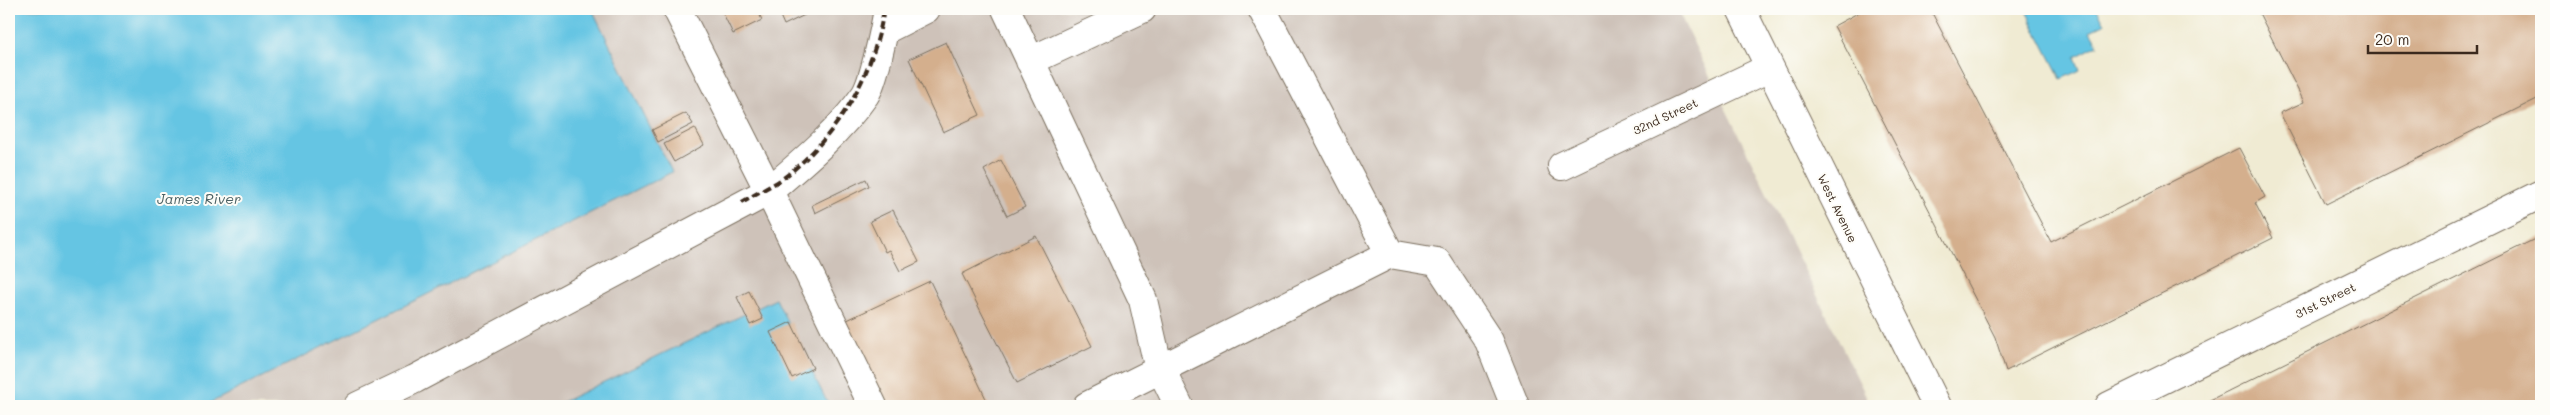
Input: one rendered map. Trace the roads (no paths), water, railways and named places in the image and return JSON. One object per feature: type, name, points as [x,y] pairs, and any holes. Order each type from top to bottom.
[{"type":"street","points":[[677,9],[769,191],[873,406]]},
{"type":"street","points":[[358,406],[424,375],[769,191],[818,150],[866,93],[886,19],[926,9]]},
{"type":"street","points":[[1006,9],[1143,300],[1157,361],[1179,406]]},
{"type":"street","points":[[1030,60],[1142,9]]},
{"type":"street","points":[[1262,9],[1390,254]]},
{"type":"street","name":"West Avenue","points":[[1741,9],[1936,406]]},
{"type":"street","name":"32nd Street","points":[[1562,166],[1769,68]]},
{"type":"street","name":"31st Street","points":[[2109,406],[2541,194]]},
{"type":"street","points":[[1087,406],[1161,371],[1390,254],[1437,262],[1489,341],[1515,406]]},
{"type":"water","name":"James River","points":[[9,9],[592,9],[672,172],[204,406],[9,406]]},
{"type":"water","points":[[2025,9],[2097,9],[2105,24],[2090,31],[2098,45],[2075,57],[2080,70],[2061,79]]},
{"type":"water","points":[[776,299],[829,406],[554,406]]},
{"type":"railway","points":[[742,202],[791,172],[809,156],[840,119],[863,78],[872,56],[884,9]]}]
